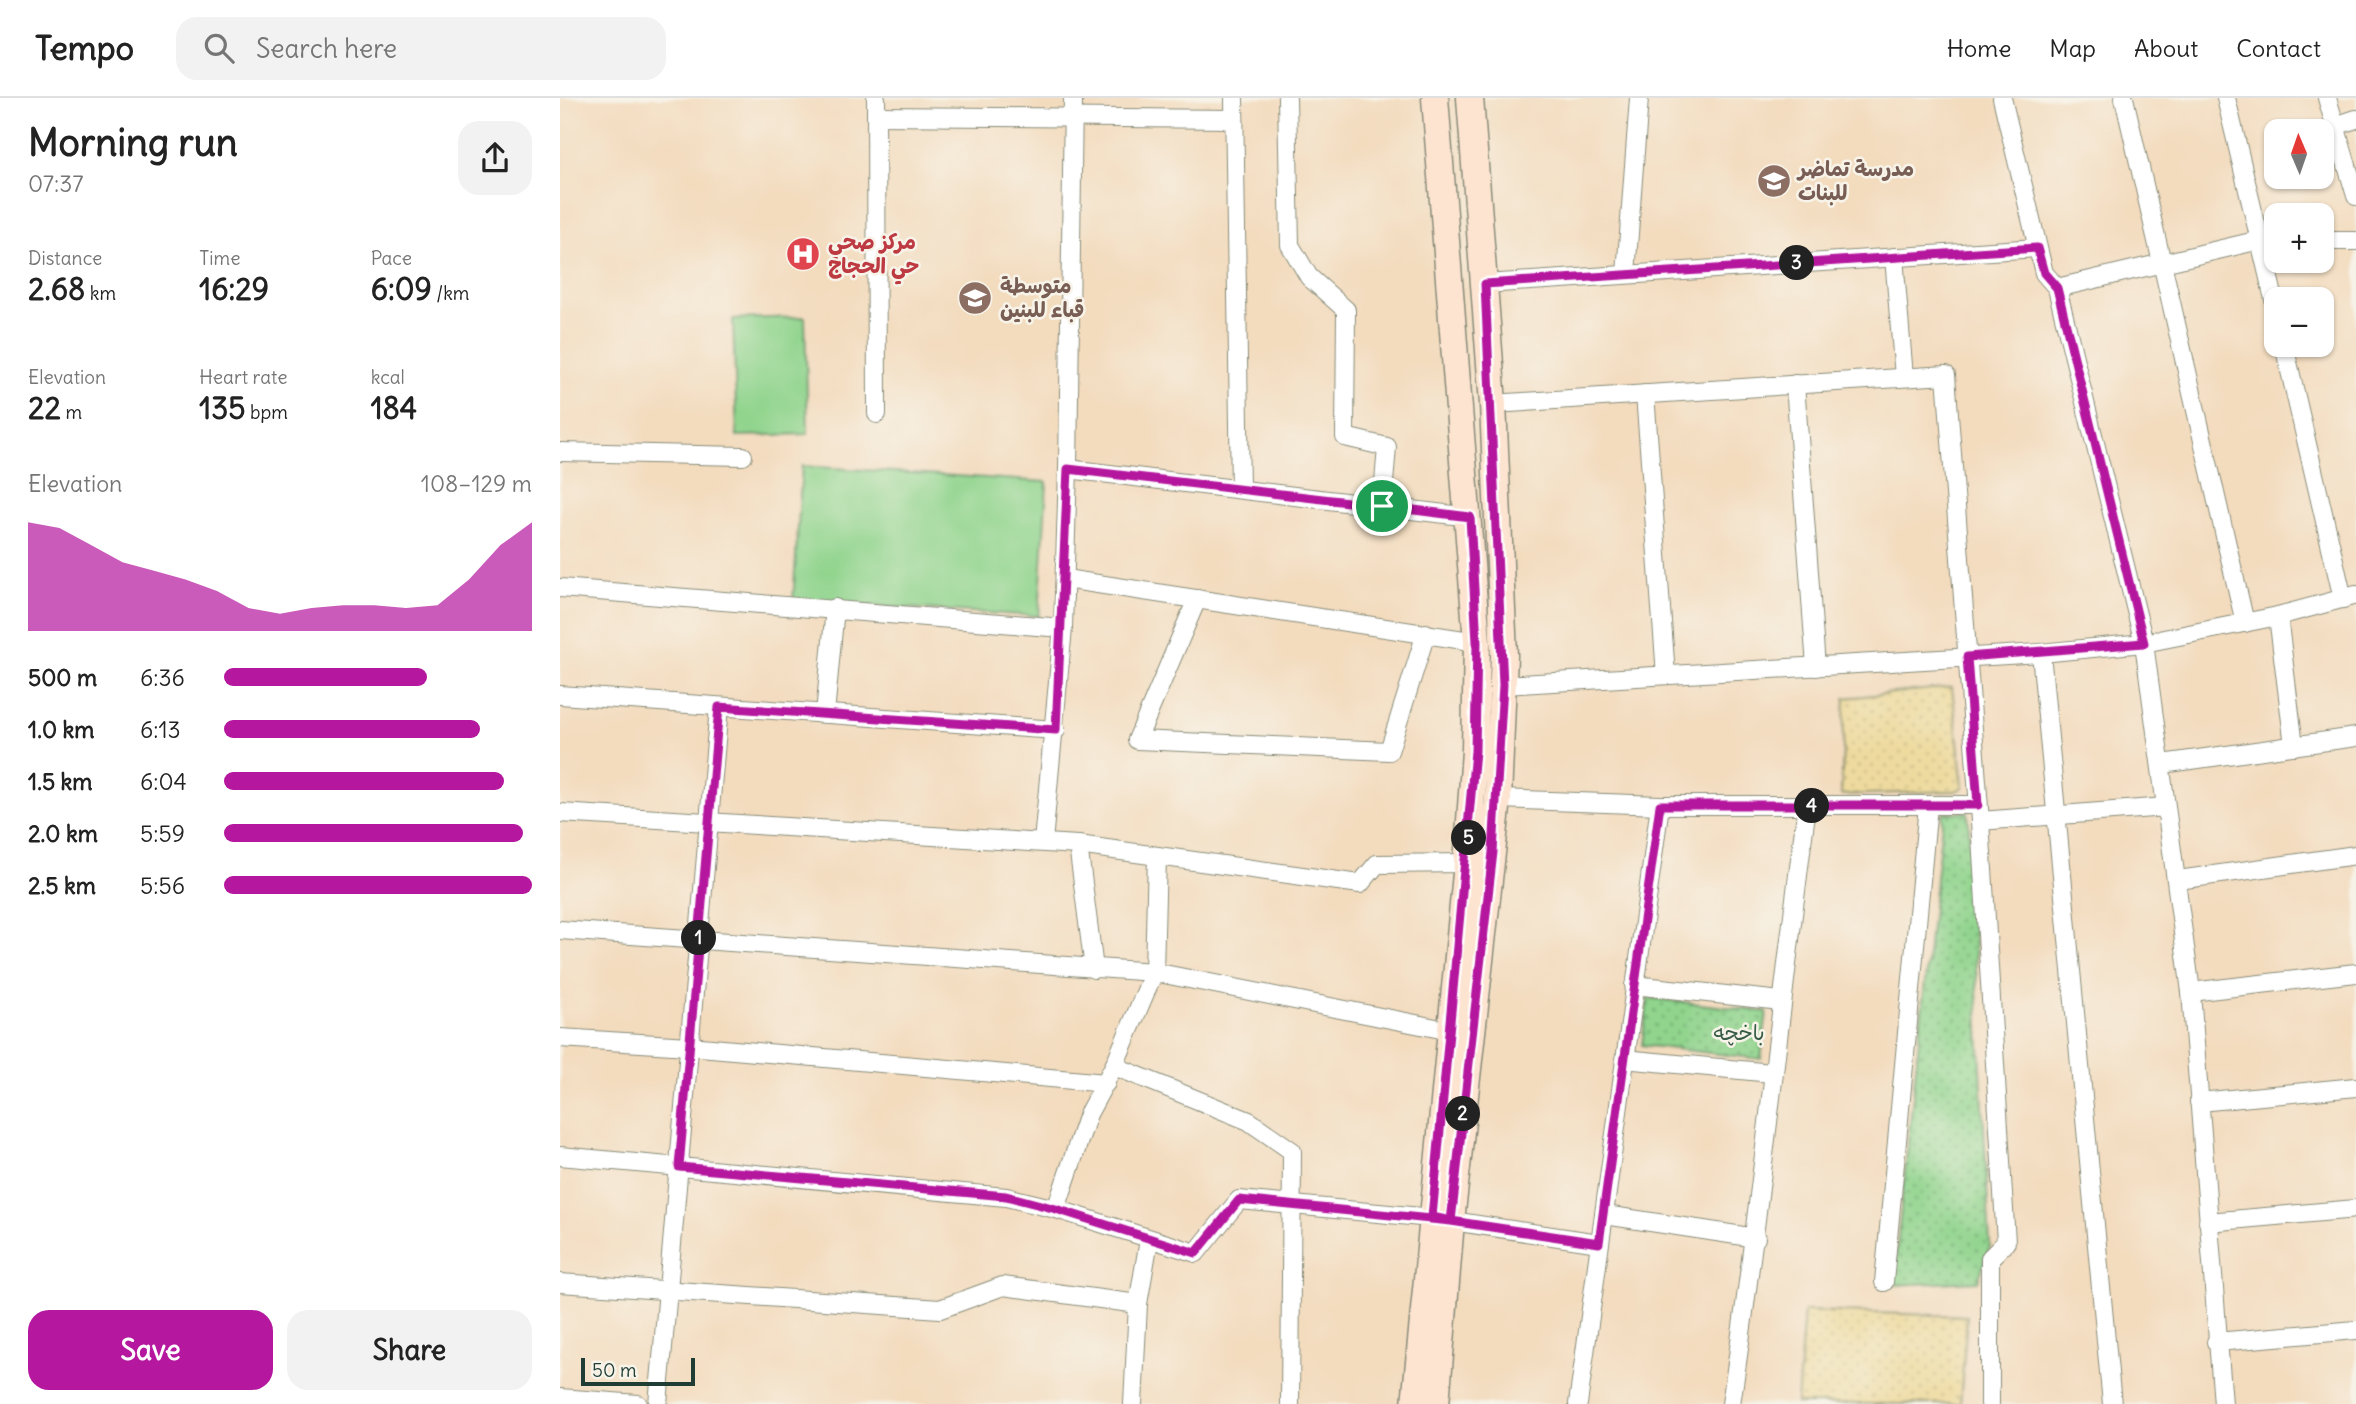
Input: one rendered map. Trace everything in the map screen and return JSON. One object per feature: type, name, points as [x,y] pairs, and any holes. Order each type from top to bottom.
[{"type":"main road","points":[[1435,98],[1470,517],[1477,642],[1475,751],[1451,1031],[1441,1219],[1436,1404]]},
{"type":"main road","points":[[1415,1404],[1498,799],[1503,685],[1493,404],[1470,98]]},
{"type":"street","points":[[876,98],[877,414]]},
{"type":"street","points":[[1043,842],[1056,730],[1065,579],[1073,98]]},
{"type":"street","points":[[1234,98],[1240,489]]},
{"type":"street","points":[[1287,98],[1290,245],[1309,277],[1346,310],[1345,437],[1387,447],[1382,506]]},
{"type":"street","points":[[1626,274],[1639,98]]},
{"type":"street","points":[[2002,98],[2044,273],[2057,288],[2144,643],[2191,992],[2216,1342],[2223,1404]]},
{"type":"street","points":[[2124,98],[2245,623]]},
{"type":"street","points":[[2226,98],[2264,223]]},
{"type":"street","points":[[2327,98],[2356,195]]},
{"type":"street","points":[[876,116],[1234,119]]},
{"type":"street","points":[[2336,127],[2356,119]]},
{"type":"street","points":[[2057,288],[2264,241]]},
{"type":"street","points":[[2334,241],[2356,241]]},
{"type":"street","points":[[1485,284],[2037,248]]},
{"type":"street","points":[[1894,257],[1904,377]]},
{"type":"street","points":[[1503,685],[2041,653],[2144,643],[2278,616],[2350,597],[2287,357]]},
{"type":"street","points":[[1493,404],[1946,374],[1979,813],[2006,1242],[1990,1258],[1990,1404]]},
{"type":"street","points":[[1795,384],[1816,667]]},
{"type":"street","points":[[1645,394],[1666,675]]},
{"type":"street","points":[[560,452],[743,456]]},
{"type":"street","points":[[1068,469],[1470,517]]},
{"type":"street","points":[[1065,579],[1477,642]]},
{"type":"street","points":[[560,588],[1063,628]]},
{"type":"street","points":[[1197,599],[1137,740],[1389,751],[1426,634]]},
{"type":"street","points":[[825,714],[835,608]]},
{"type":"street","points":[[2278,616],[2294,746]]},
{"type":"street","points":[[2041,653],[2112,1404]]},
{"type":"street","points":[[560,695],[1056,730]]},
{"type":"street","points":[[659,1404],[719,707]]},
{"type":"street","points":[[2162,764],[2356,737]]},
{"type":"street","points":[[1498,799],[1660,805],[1928,805],[1979,813],[2056,816],[2166,807]]},
{"type":"street","points":[[1578,1404],[1660,805]]},
{"type":"street","points":[[1884,1282],[1928,805]]},
{"type":"street","points":[[1731,1404],[1756,1238],[1772,1073],[1807,806]]},
{"type":"street","points":[[560,813],[1078,845],[1360,884],[1377,864],[1467,863]]},
{"type":"street","points":[[1078,845],[1094,969]]},
{"type":"street","points":[[2178,880],[2356,855]]},
{"type":"street","points":[[1056,1209],[1088,1114],[1114,1066],[1154,972],[1157,856]]},
{"type":"street","points":[[560,930],[1154,972],[1451,1031]]},
{"type":"street","points":[[2191,992],[2356,973]]},
{"type":"street","points":[[1634,985],[1781,1001]]},
{"type":"street","points":[[560,1038],[690,1046],[1106,1083]]},
{"type":"street","points":[[1624,1059],[1772,1073]]},
{"type":"street","points":[[1114,1066],[1249,1121],[1292,1151],[1290,1404]]},
{"type":"street","points":[[2199,1102],[2356,1087]]},
{"type":"street","points":[[560,1156],[1006,1196],[1196,1253],[1239,1200],[1441,1219],[1599,1243]]},
{"type":"street","points":[[2208,1223],[2356,1209]]},
{"type":"street","points":[[1605,1215],[1756,1238]]},
{"type":"street","points":[[1133,1404],[1138,1304],[1149,1240]]},
{"type":"street","points":[[560,1283],[668,1288],[940,1309],[1003,1286],[1138,1304]]},
{"type":"street","points":[[2216,1342],[2356,1330]]},
{"type":"street","points":[[560,1398],[638,1404]]},
{"type":"green space","points":[[805,317],[808,434],[737,436],[733,319]]},
{"type":"green space","points":[[802,466],[1047,482],[1039,616],[793,601]]},
{"type":"green space","points":[[1968,812],[1990,1246],[1978,1281],[1893,1285],[1943,813]]},
{"type":"green space","name":"باخچە","points":[[1648,998],[1767,1012],[1761,1059],[1642,1045]]},
{"type":"sand","points":[[1952,687],[1963,787],[1956,791],[1841,795],[1845,698]]},
{"type":"sand","points":[[1804,1311],[1967,1316],[1960,1404],[1797,1404]]},
{"type":"place","name":"مدرسة تماضر للبنات","points":[[1774,181]]},
{"type":"place","name":"مركز صحي حي الحجاج","points":[[803,254]]},
{"type":"place","name":"متوسطة قباء للبنين","points":[[975,298]]},
{"type":"route","points":[[1382,506],[1068,469],[1063,628],[1056,730],[719,707],[679,1167],[1006,1196],[1196,1253],[1239,1200],[1432,1217],[1451,1221],[1493,852],[1503,685],[1493,404],[1485,284],[2037,248],[2044,273],[2057,288],[2144,643],[1967,657],[1978,805],[1660,805],[1599,1243],[1451,1221],[1432,1217],[1467,863],[1475,751],[1477,642],[1470,517],[1382,506]]}]
